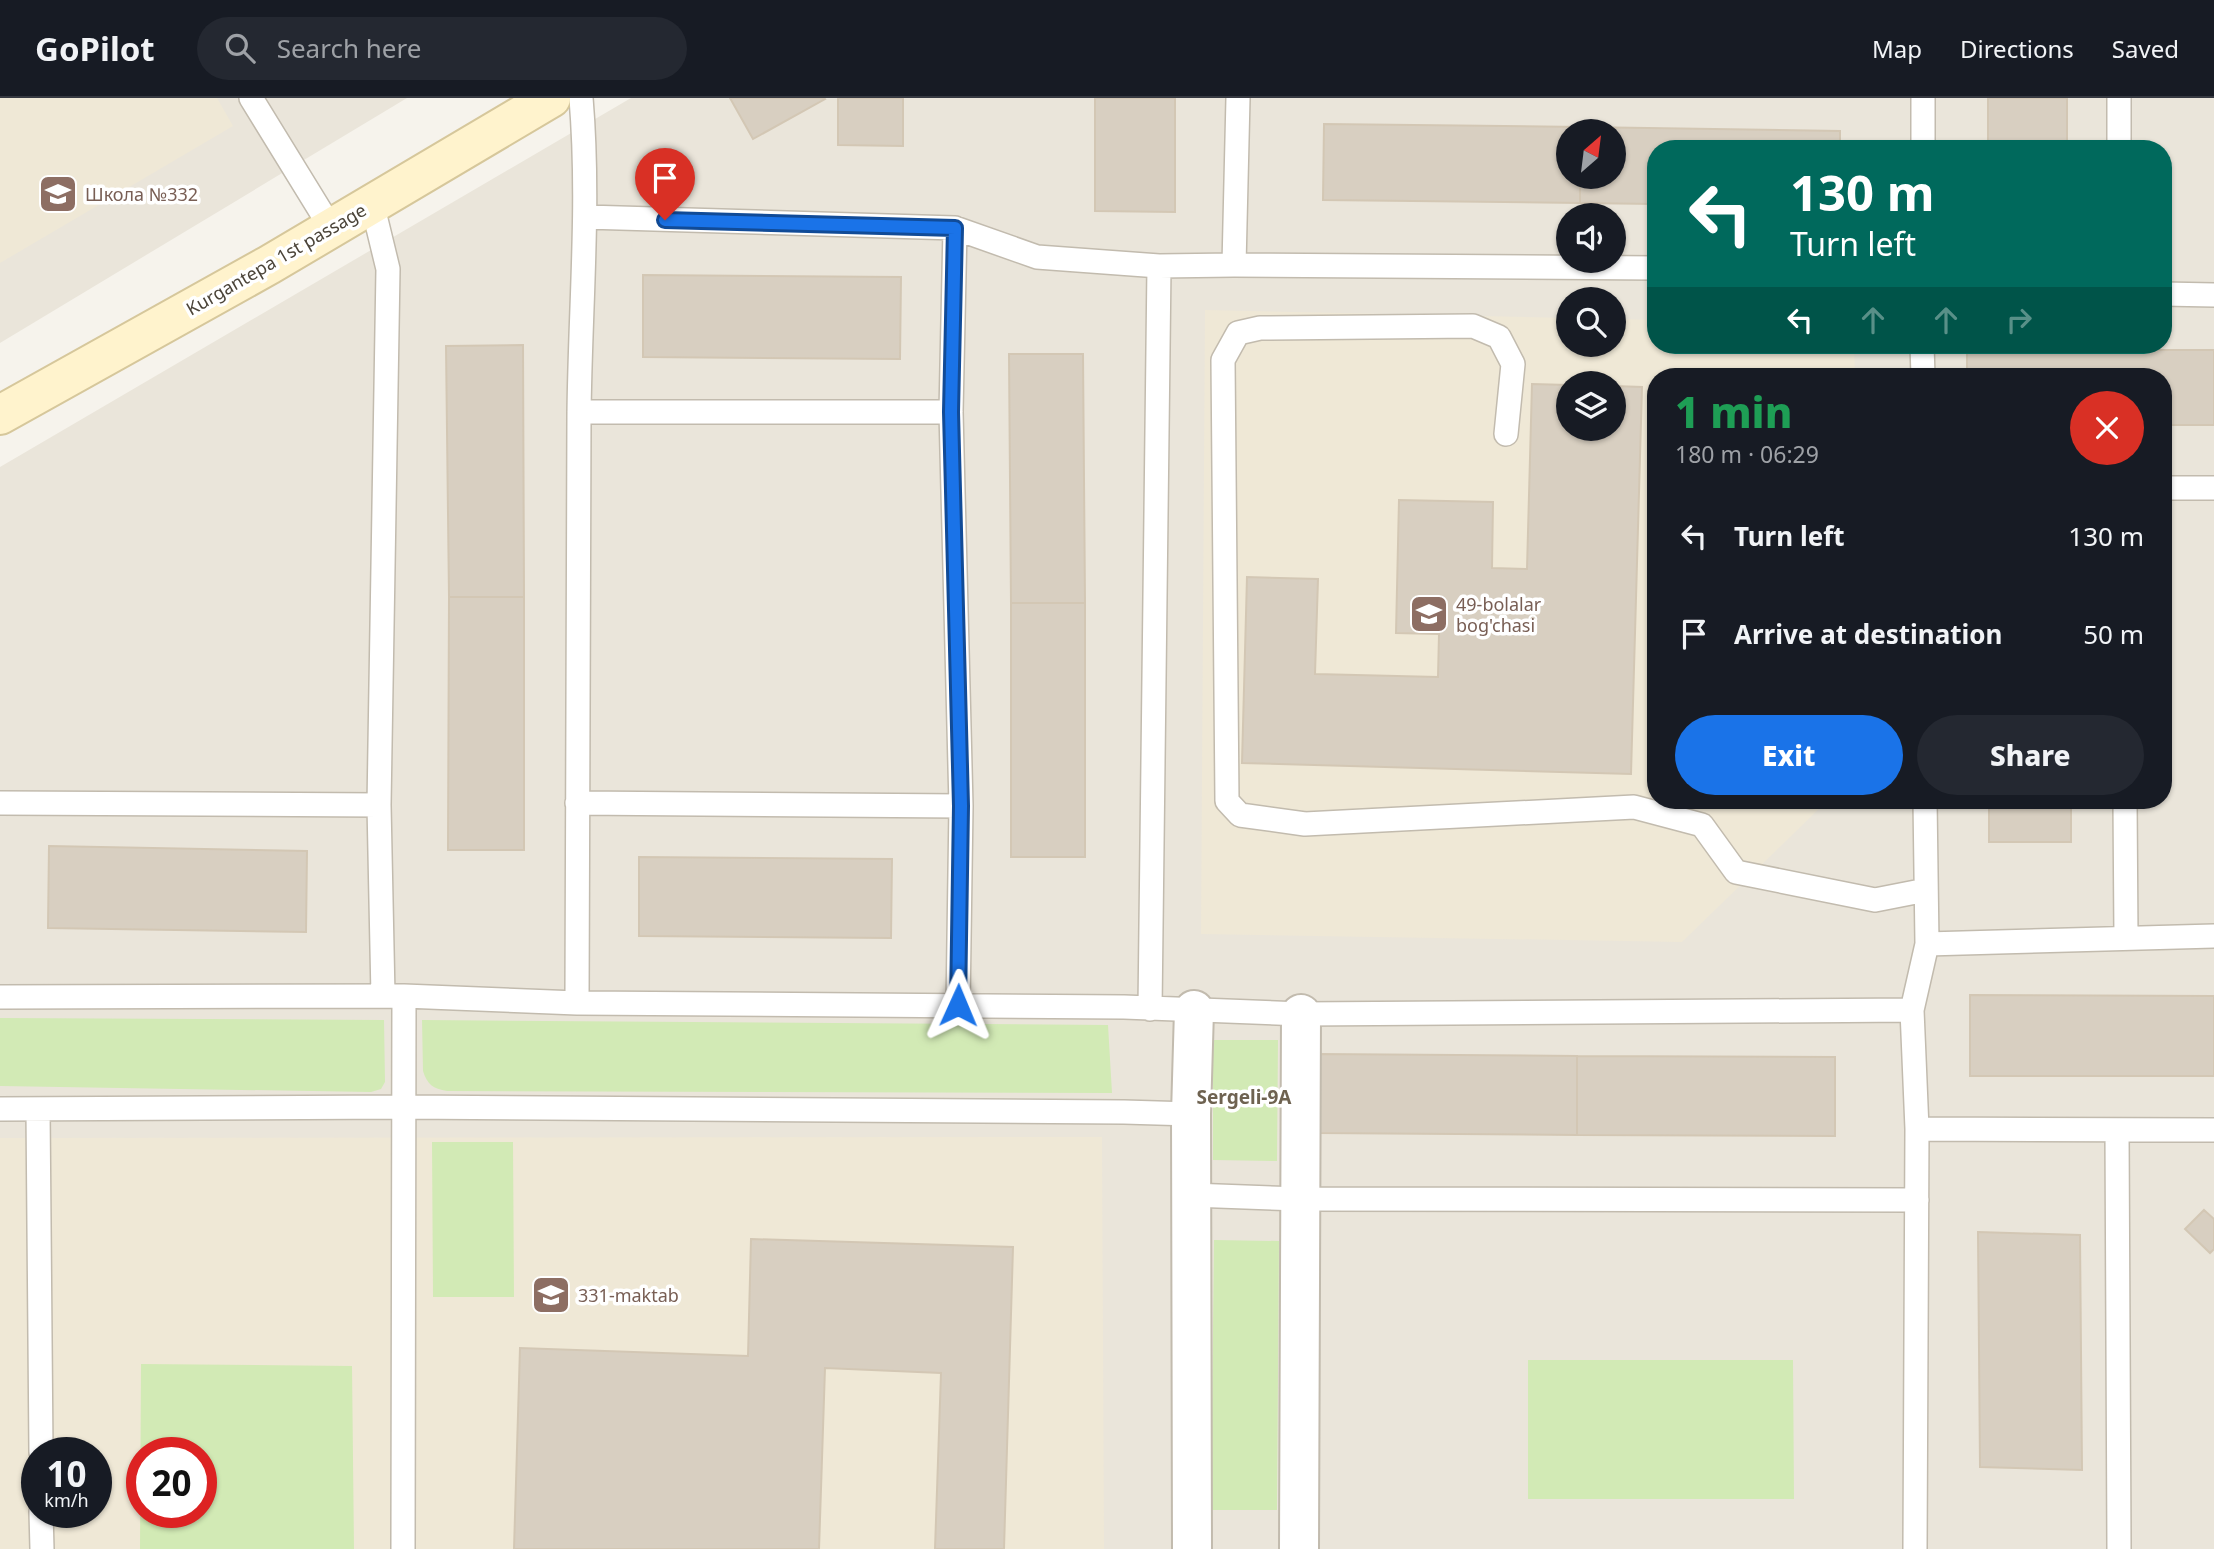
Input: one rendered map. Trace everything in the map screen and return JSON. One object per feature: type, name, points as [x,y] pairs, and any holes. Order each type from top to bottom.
[{"type":"street","name":"Kurgantepa 1st passage","points":[[0,415],[331,228],[551,98]]},
{"type":"street","points":[[1192,1549],[1191,1114],[1194,1010]]},
{"type":"street","points":[[1299,1549],[1301,1014]]},
{"type":"lane","points":[[251,98],[331,228]]},
{"type":"lane","points":[[577,1003],[579,412],[586,218],[586,153],[581,98]]},
{"type":"lane","points":[[1234,265],[1238,98]]},
{"type":"lane","points":[[1923,98],[1923,140]]},
{"type":"lane","points":[[2119,98],[2119,140]]},
{"type":"lane","points":[[372,204],[388,270],[379,806],[402,1107],[403,1549]]},
{"type":"lane","points":[[586,218],[955,228],[1037,257],[1159,266],[1647,268]]},
{"type":"lane","points":[[955,228],[951,412],[961,806],[958,1005]]},
{"type":"lane","points":[[1150,1009],[1159,266]]},
{"type":"lane","points":[[2172,294],[2214,295]]},
{"type":"lane","points":[[1506,434],[1513,364],[1499,337],[1473,326],[1260,328],[1238,333],[1223,360],[1227,801],[1240,815],[1305,824],[1634,807],[1702,825],[1736,872],[1875,900],[1926,890]]},
{"type":"lane","points":[[579,412],[951,412]]},
{"type":"lane","points":[[2172,488],[2214,488]]},
{"type":"lane","points":[[0,803],[379,806]]},
{"type":"lane","points":[[577,803],[961,806]]},
{"type":"lane","points":[[1915,1549],[1917,1129],[1912,1010],[1927,944],[1925,809]]},
{"type":"lane","points":[[2125,809],[2126,938]]},
{"type":"lane","points":[[1927,944],[2214,936]]},
{"type":"lane","points":[[0,997],[393,996],[577,1003],[958,1005],[1301,1014],[1912,1010]]},
{"type":"lane","points":[[0,1109],[402,1107],[1191,1114]]},
{"type":"lane","points":[[38,1110],[41,1437]]},
{"type":"lane","points":[[1917,1129],[2214,1130]]},
{"type":"lane","points":[[2116,1130],[2119,1549]]},
{"type":"lane","points":[[1191,1195],[1300,1199],[1917,1200]]},
{"type":"lane","points":[[41,1528],[41,1549]]},
{"type":"shaded area","points":[[0,98],[407,98],[0,343]]},
{"type":"shaded area","name":"Школа №332","points":[[0,98],[217,98],[233,126],[0,263]]},
{"type":"shaded area","name":"Sergeli-9A","points":[[631,98],[2214,98],[2214,1549],[0,1549],[0,467]]},
{"type":"shaded area","name":"49-bolalar bog'chasi","points":[[1205,310],[1556,318],[1556,357],[1626,357],[1626,319],[1647,320],[1647,354],[1854,354],[1855,368],[1647,368],[1647,809],[1819,809],[1682,942],[1201,934]]},
{"type":"shaded area","name":"331-maktab","points":[[1102,1137],[1104,1549],[0,1549],[0,1138]]},
{"type":"green space","points":[[0,1018],[384,1020],[385,1082],[381,1089],[371,1092],[0,1086]]},
{"type":"green space","points":[[422,1020],[1108,1025],[1112,1093],[447,1091],[431,1085],[423,1071]]},
{"type":"green space","points":[[1213,1040],[1278,1040],[1277,1161],[1213,1160]]},
{"type":"green space","points":[[432,1142],[513,1142],[514,1297],[433,1297]]},
{"type":"green space","points":[[1214,1240],[1279,1241],[1277,1510],[1211,1510]]},
{"type":"green space","points":[[1528,1360],[1793,1360],[1794,1499],[1528,1499]]},
{"type":"green space","points":[[141,1364],[352,1366],[354,1549],[140,1549],[140,1528],[217,1528],[217,1437],[141,1437]]},
{"type":"building","points":[[730,98],[824,98],[825,99],[753,139]]},
{"type":"building","points":[[838,98],[903,98],[903,146],[838,145]]},
{"type":"building","points":[[1095,98],[1175,98],[1175,212],[1095,211]]},
{"type":"building","points":[[1988,98],[2067,98],[2067,140],[1988,140]]},
{"type":"building","points":[[1324,124],[1556,127],[1556,189],[1580,189],[1580,203],[1323,200]]},
{"type":"building","points":[[1626,128],[1840,131],[1840,140],[1647,140],[1647,204],[1580,203],[1580,189],[1626,189]]},
{"type":"building","points":[[643,275],[901,277],[900,359],[643,357]]},
{"type":"building","points":[[523,345],[524,597],[449,597],[446,346]]},
{"type":"building","points":[[2172,350],[2214,350],[2214,425],[2172,425],[2172,368],[1967,368],[1967,354],[2172,354]]},
{"type":"building","points":[[1009,354],[1083,354],[1085,603],[1011,603]]},
{"type":"building","points":[[1532,384],[1556,385],[1556,441],[1626,441],[1626,386],[1642,387],[1631,774],[1242,763],[1247,577],[1318,579],[1315,674],[1438,677],[1439,634],[1396,633],[1399,500],[1493,502],[1492,568],[1527,569]]},
{"type":"building","points":[[449,597],[524,597],[524,850],[448,850]]},
{"type":"building","points":[[1011,603],[1085,603],[1085,857],[1011,857]]},
{"type":"building","points":[[1989,809],[2071,809],[2071,842],[1989,842]]},
{"type":"building","points":[[49,846],[307,851],[306,932],[48,928]]},
{"type":"building","points":[[639,857],[892,859],[891,938],[639,936]]},
{"type":"building","points":[[1970,995],[2214,996],[2214,1076],[1970,1076]]},
{"type":"building","points":[[1318,1054],[1577,1056],[1577,1135],[1318,1133]]},
{"type":"building","points":[[1577,1056],[1835,1057],[1835,1136],[1577,1135]]},
{"type":"building","points":[[2204,1210],[2214,1219],[2214,1249],[2210,1253],[2185,1229]]},
{"type":"building","points":[[1978,1232],[2080,1235],[2082,1470],[1980,1467]]},
{"type":"building","points":[[751,1239],[1013,1247],[1004,1549],[935,1549],[941,1373],[825,1368],[819,1549],[514,1549],[520,1348],[748,1356]]},
{"type":"place","name":"Школа №332","points":[[58,194]]},
{"type":"place","name":"49-bolalar bog'chasi","points":[[1429,614]]},
{"type":"place","name":"331-maktab","points":[[551,1295]]},
{"type":"district","name":"Sergeli-9A","points":[[1244,1097]]},
{"type":"route","points":[[665,220],[955,228],[951,412],[961,806],[958,1005]]}]
